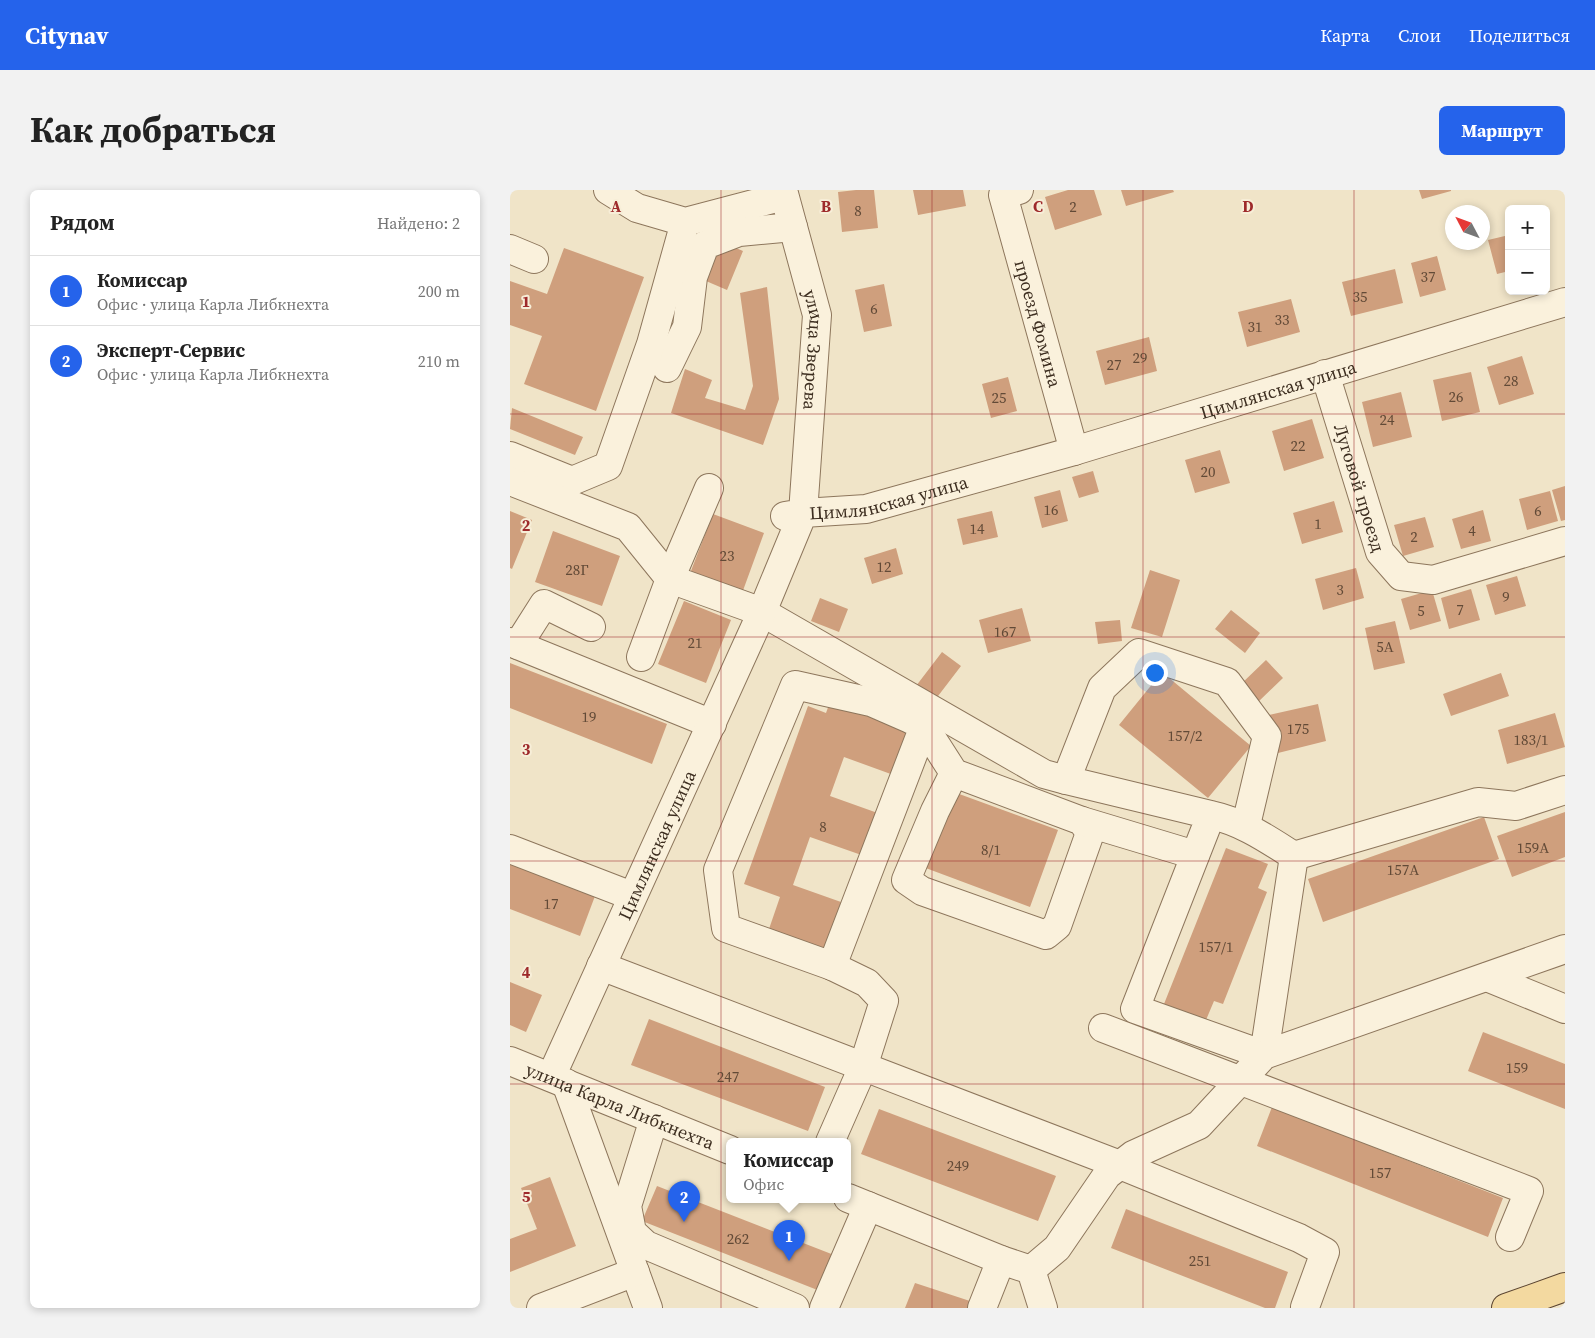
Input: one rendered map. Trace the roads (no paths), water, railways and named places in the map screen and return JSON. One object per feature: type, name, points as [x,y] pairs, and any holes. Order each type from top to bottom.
[{"type":"main road","points":[[1506,1308],[1565,1287]]},
{"type":"street","points":[[608,190],[637,208],[685,222],[784,193]]},
{"type":"street","name":"проезд Фомина","points":[[1011,192],[1074,451]]},
{"type":"street","name":"улица Зверева","points":[[784,193],[817,316],[792,515]]},
{"type":"street","points":[[510,456],[572,481],[608,466],[651,344],[685,222]]},
{"type":"street","points":[[667,368],[687,327],[693,277],[705,244],[739,232],[793,227]]},
{"type":"street","name":"Цимлянская улица","points":[[558,1080],[601,966],[762,612],[792,515],[866,509],[1074,451],[1565,302]]},
{"type":"street","name":"Луговой проезд","points":[[1325,374],[1380,552],[1401,576],[1433,580],[1565,541]]},
{"type":"street","points":[[510,481],[628,527],[670,579],[762,612],[1044,774],[1211,814],[1246,825],[1294,856],[1478,802],[1516,806],[1565,790]]},
{"type":"street","points":[[640,656],[670,579],[709,488]]},
{"type":"street","points":[[591,627],[544,604],[514,643],[712,724]]},
{"type":"street","points":[[1066,780],[1102,688],[1139,654],[1227,682],[1267,736],[1246,825]]},
{"type":"street","points":[[832,1138],[863,1067],[884,1001],[867,983],[832,966],[726,928],[718,870],[795,685],[871,702],[924,726],[954,773],[1082,822],[1195,855]]},
{"type":"street","points":[[832,966],[924,726]]},
{"type":"street","points":[[954,773],[935,811],[906,880],[922,891],[1046,935],[1057,926],[1090,833],[1082,822]]},
{"type":"street","points":[[1211,814],[1134,1009],[1264,1055]]},
{"type":"street","points":[[510,849],[632,896]]},
{"type":"street","points":[[1264,1055],[1294,856]]},
{"type":"street","points":[[1031,1270],[1056,1248],[1107,1175],[1134,1155],[1199,1125],[1264,1055],[1565,949]]},
{"type":"street","points":[[601,966],[1120,1165],[1299,1238],[1325,1252],[1305,1307]]},
{"type":"street","points":[[1487,977],[1565,1009]]},
{"type":"street","points":[[1103,1028],[1529,1191],[1510,1237]]},
{"type":"street","name":"улица Карла Либкнехта","points":[[510,1061],[726,1148]]},
{"type":"street","points":[[558,1080],[648,1308]]},
{"type":"street","points":[[654,1119],[627,1206],[632,1232],[646,1245],[795,1308]]},
{"type":"street","points":[[824,1308],[858,1202],[1001,1260],[1031,1270]]},
{"type":"street","points":[[982,1308],[1001,1260]]},
{"type":"street","points":[[1031,1270],[1043,1308]]},
{"type":"street","points":[[541,1308],[635,1272]]},
{"type":"place","name":"Эксперт-Сервис","points":[[684,1222]]},
{"type":"place","name":"Комиссар","points":[[789,1261]]}]
